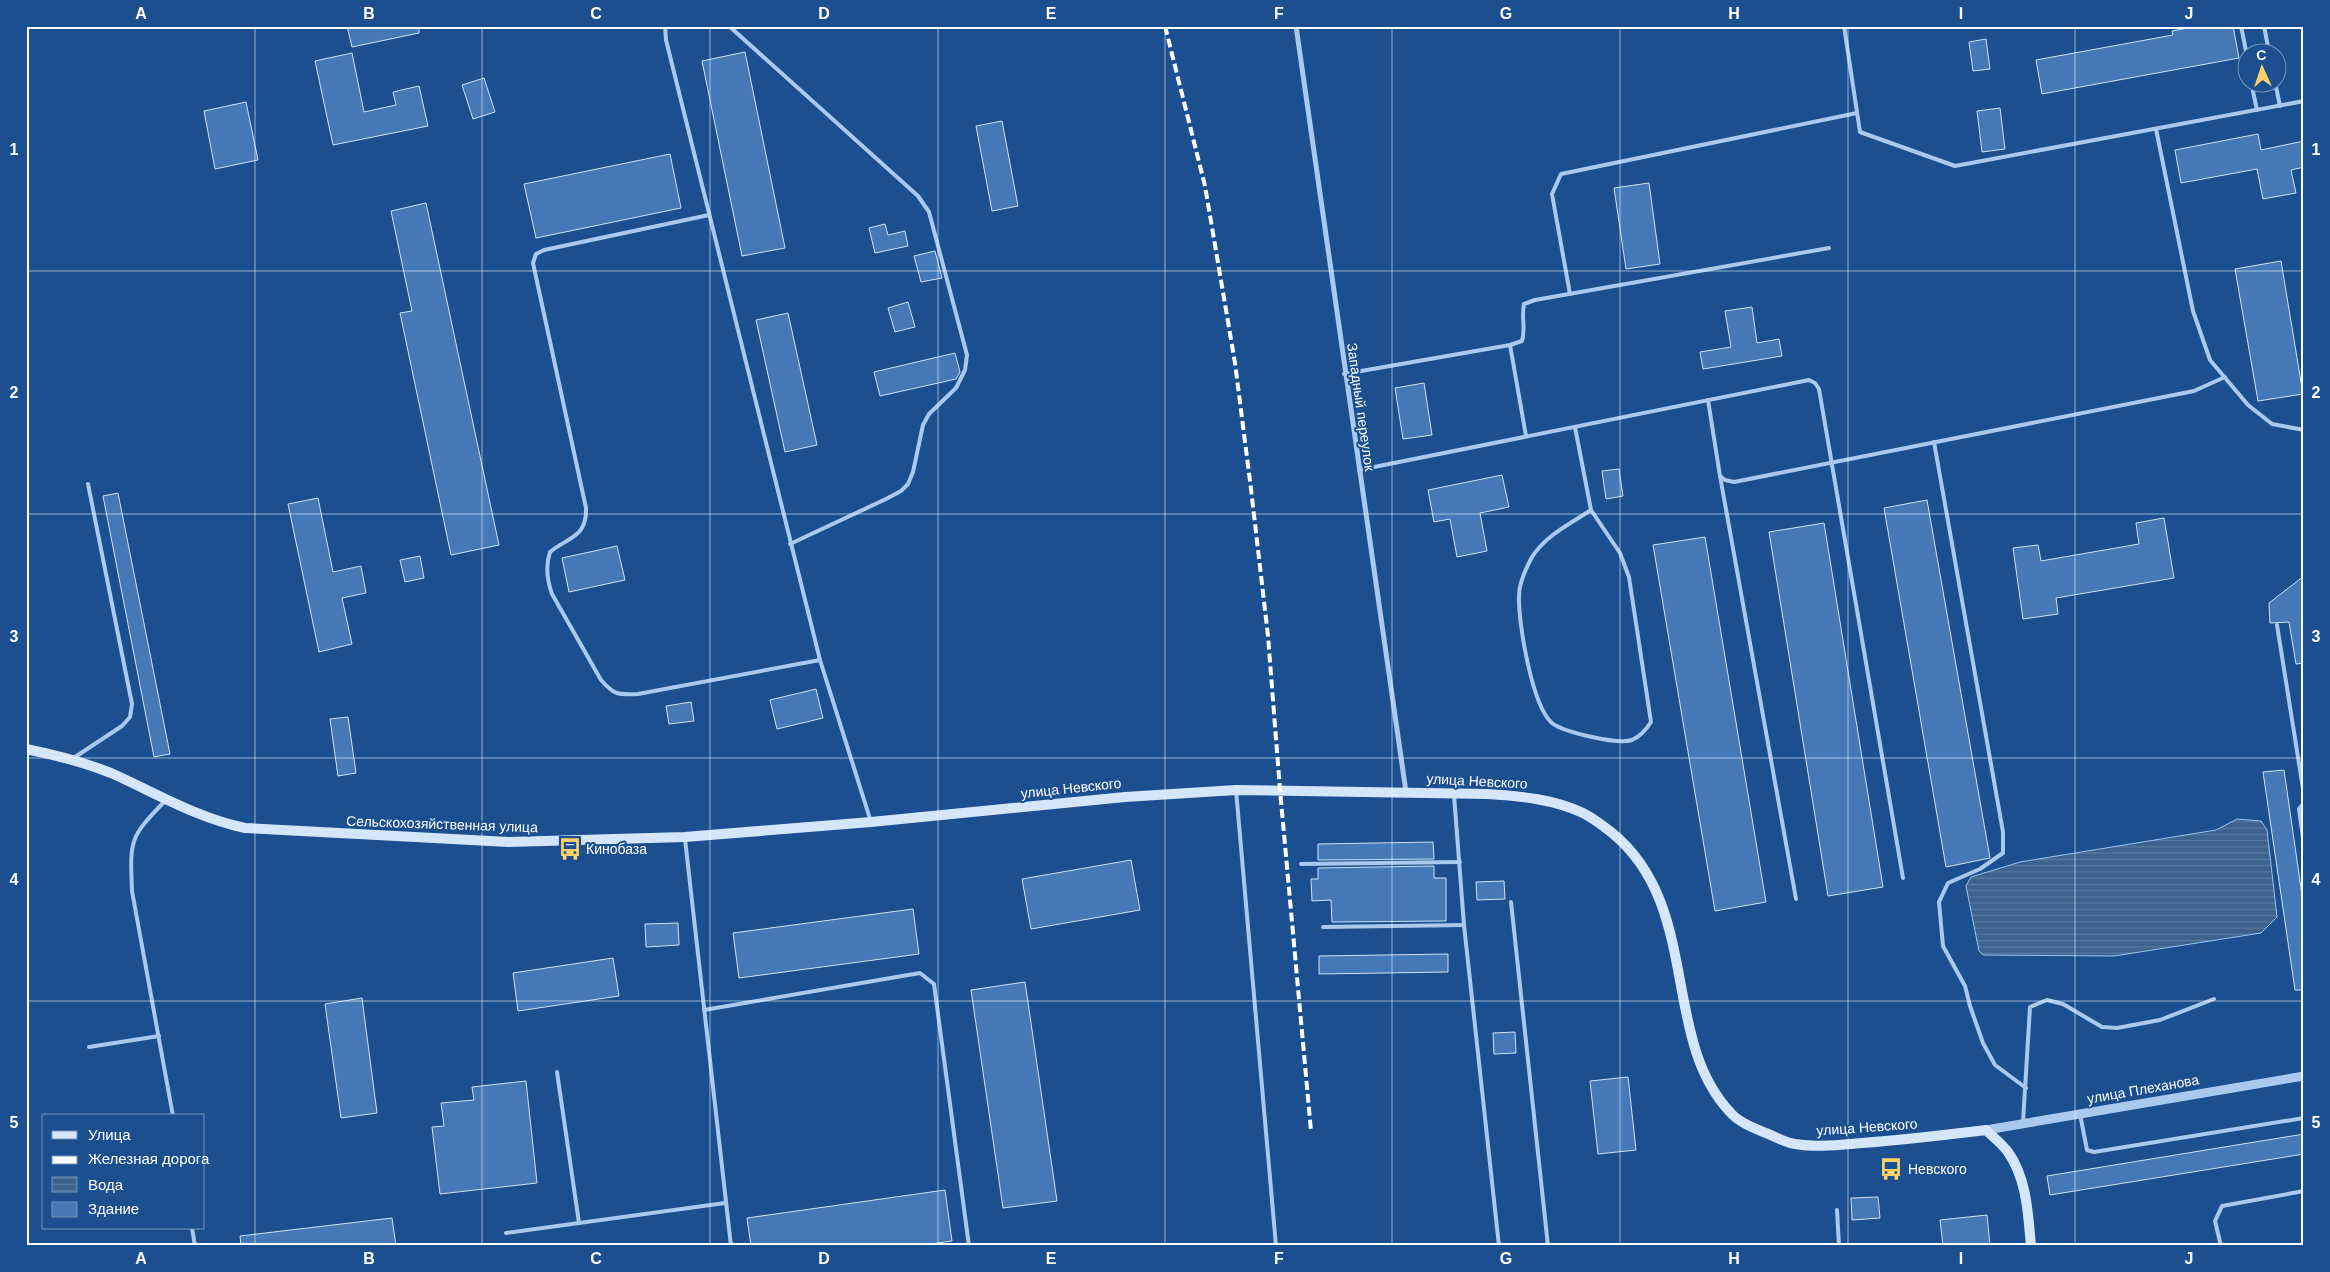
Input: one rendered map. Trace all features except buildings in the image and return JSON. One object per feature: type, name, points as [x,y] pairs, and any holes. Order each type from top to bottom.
[{"type":"main road","name":"Сельскохозяйственная улица","points":[[26,749],[72,759],[111,774],[166,801],[217,822],[245,828],[509,842],[685,837],[871,822]]},
{"type":"main road","name":"улица Невского","points":[[871,822],[1125,797],[1236,790],[1406,792],[1526,796],[1559,804],[1584,813],[1600,823],[1627,846],[1639,862],[1661,904],[1670,928],[1689,1023],[1699,1059],[1718,1098],[1731,1114],[1756,1129],[1789,1143],[1822,1146],[1986,1130]]},
{"type":"main road","points":[[1986,1130],[2008,1152],[2021,1179],[2027,1206],[2031,1246]]},
{"type":"street","name":"Западный переулок","points":[[1296,26],[1344,374],[1406,792]]},
{"type":"street","name":"улица Плеханова","points":[[1986,1130],[2304,1076]]},
{"type":"lane","points":[[665,26],[666,40],[820,660],[871,822]]},
{"type":"lane","points":[[729,26],[918,196],[929,212],[967,355],[960,382],[923,424],[913,472],[908,484],[886,499],[790,544]]},
{"type":"lane","points":[[1844,26],[1860,132],[1955,166],[2304,101]]},
{"type":"lane","points":[[2241,26],[2244,42]]},
{"type":"lane","points":[[2264,26],[2267,42]]},
{"type":"lane","points":[[2253,92],[2256,110]]},
{"type":"lane","points":[[2277,92],[2280,106]]},
{"type":"lane","points":[[1570,294],[1552,194],[1561,174],[1857,113]]},
{"type":"lane","points":[[2156,129],[2193,311],[2210,360],[2248,405],[2272,424],[2304,430]]},
{"type":"lane","points":[[709,215],[544,250],[536,254],[533,263],[587,519],[582,530],[550,552],[546,569],[548,584],[601,680],[611,691],[621,695],[638,694],[820,660]]},
{"type":"lane","points":[[1344,374],[1510,345],[1522,341],[1525,330],[1522,313],[1524,304],[1570,294],[1829,248]]},
{"type":"lane","points":[[1510,345],[1526,436]]},
{"type":"lane","points":[[1720,476],[1725,480],[1734,482],[2194,391],[2225,377]]},
{"type":"lane","points":[[1358,470],[1809,380],[1815,383],[1819,389],[1832,462],[1903,878]]},
{"type":"lane","points":[[1708,400],[1796,899]]},
{"type":"lane","points":[[1575,427],[1591,510],[1620,553],[1629,577],[1651,722],[1644,733],[1631,740],[1610,741],[1561,728],[1551,722],[1533,684],[1526,658],[1518,595],[1524,572],[1533,556],[1548,538],[1591,510]]},
{"type":"lane","points":[[1934,442],[2003,832],[2003,853],[1980,869],[1948,883],[1939,902],[1943,946],[1965,986],[1984,1044],[1996,1065],[2026,1088]]},
{"type":"lane","points":[[72,759],[122,726],[130,717],[132,704],[88,484]]},
{"type":"lane","points":[[2277,625],[2304,795]]},
{"type":"lane","points":[[1236,790],[1276,1246]]},
{"type":"lane","points":[[1454,793],[1464,925],[1499,1246]]},
{"type":"lane","points":[[166,801],[137,832],[131,856],[132,891],[173,1114]]},
{"type":"lane","points":[[2304,803],[2299,809],[2304,846]]},
{"type":"lane","points":[[685,837],[724,1203],[731,1246]]},
{"type":"lane","points":[[1301,864],[1460,862]]},
{"type":"lane","points":[[1511,902],[1548,1246]]},
{"type":"lane","points":[[1323,927],[1464,925]]},
{"type":"lane","points":[[704,1010],[920,973],[934,984],[969,1246]]},
{"type":"lane","points":[[2023,1124],[2030,1007],[2047,1000],[2063,1004],[2102,1027],[2117,1028],[2160,1020],[2214,999]]},
{"type":"lane","points":[[89,1047],[158,1036]]},
{"type":"lane","points":[[557,1072],[579,1223]]},
{"type":"lane","points":[[2080,1114],[2087,1150],[2094,1152],[2304,1118]]},
{"type":"lane","points":[[2221,1246],[2215,1221],[2222,1206],[2304,1191]]},
{"type":"lane","points":[[506,1233],[724,1203]]},
{"type":"lane","points":[[1836,1210],[1839,1246]]},
{"type":"lane","points":[[192,1230],[195,1246]]},
{"type":"water","points":[[2237,819],[2261,821],[2267,830],[2277,917],[2261,933],[2114,956],[1983,955],[1979,951],[1966,886],[1971,877],[2020,862],[2216,830]]},
{"type":"railway","points":[[1165,26],[1205,186],[1235,363],[1268,636],[1311,1131]]},
{"type":"place","name":"Кинобаза","points":[[570,849]]},
{"type":"place","name":"Невского","points":[[1891,1169]]}]
